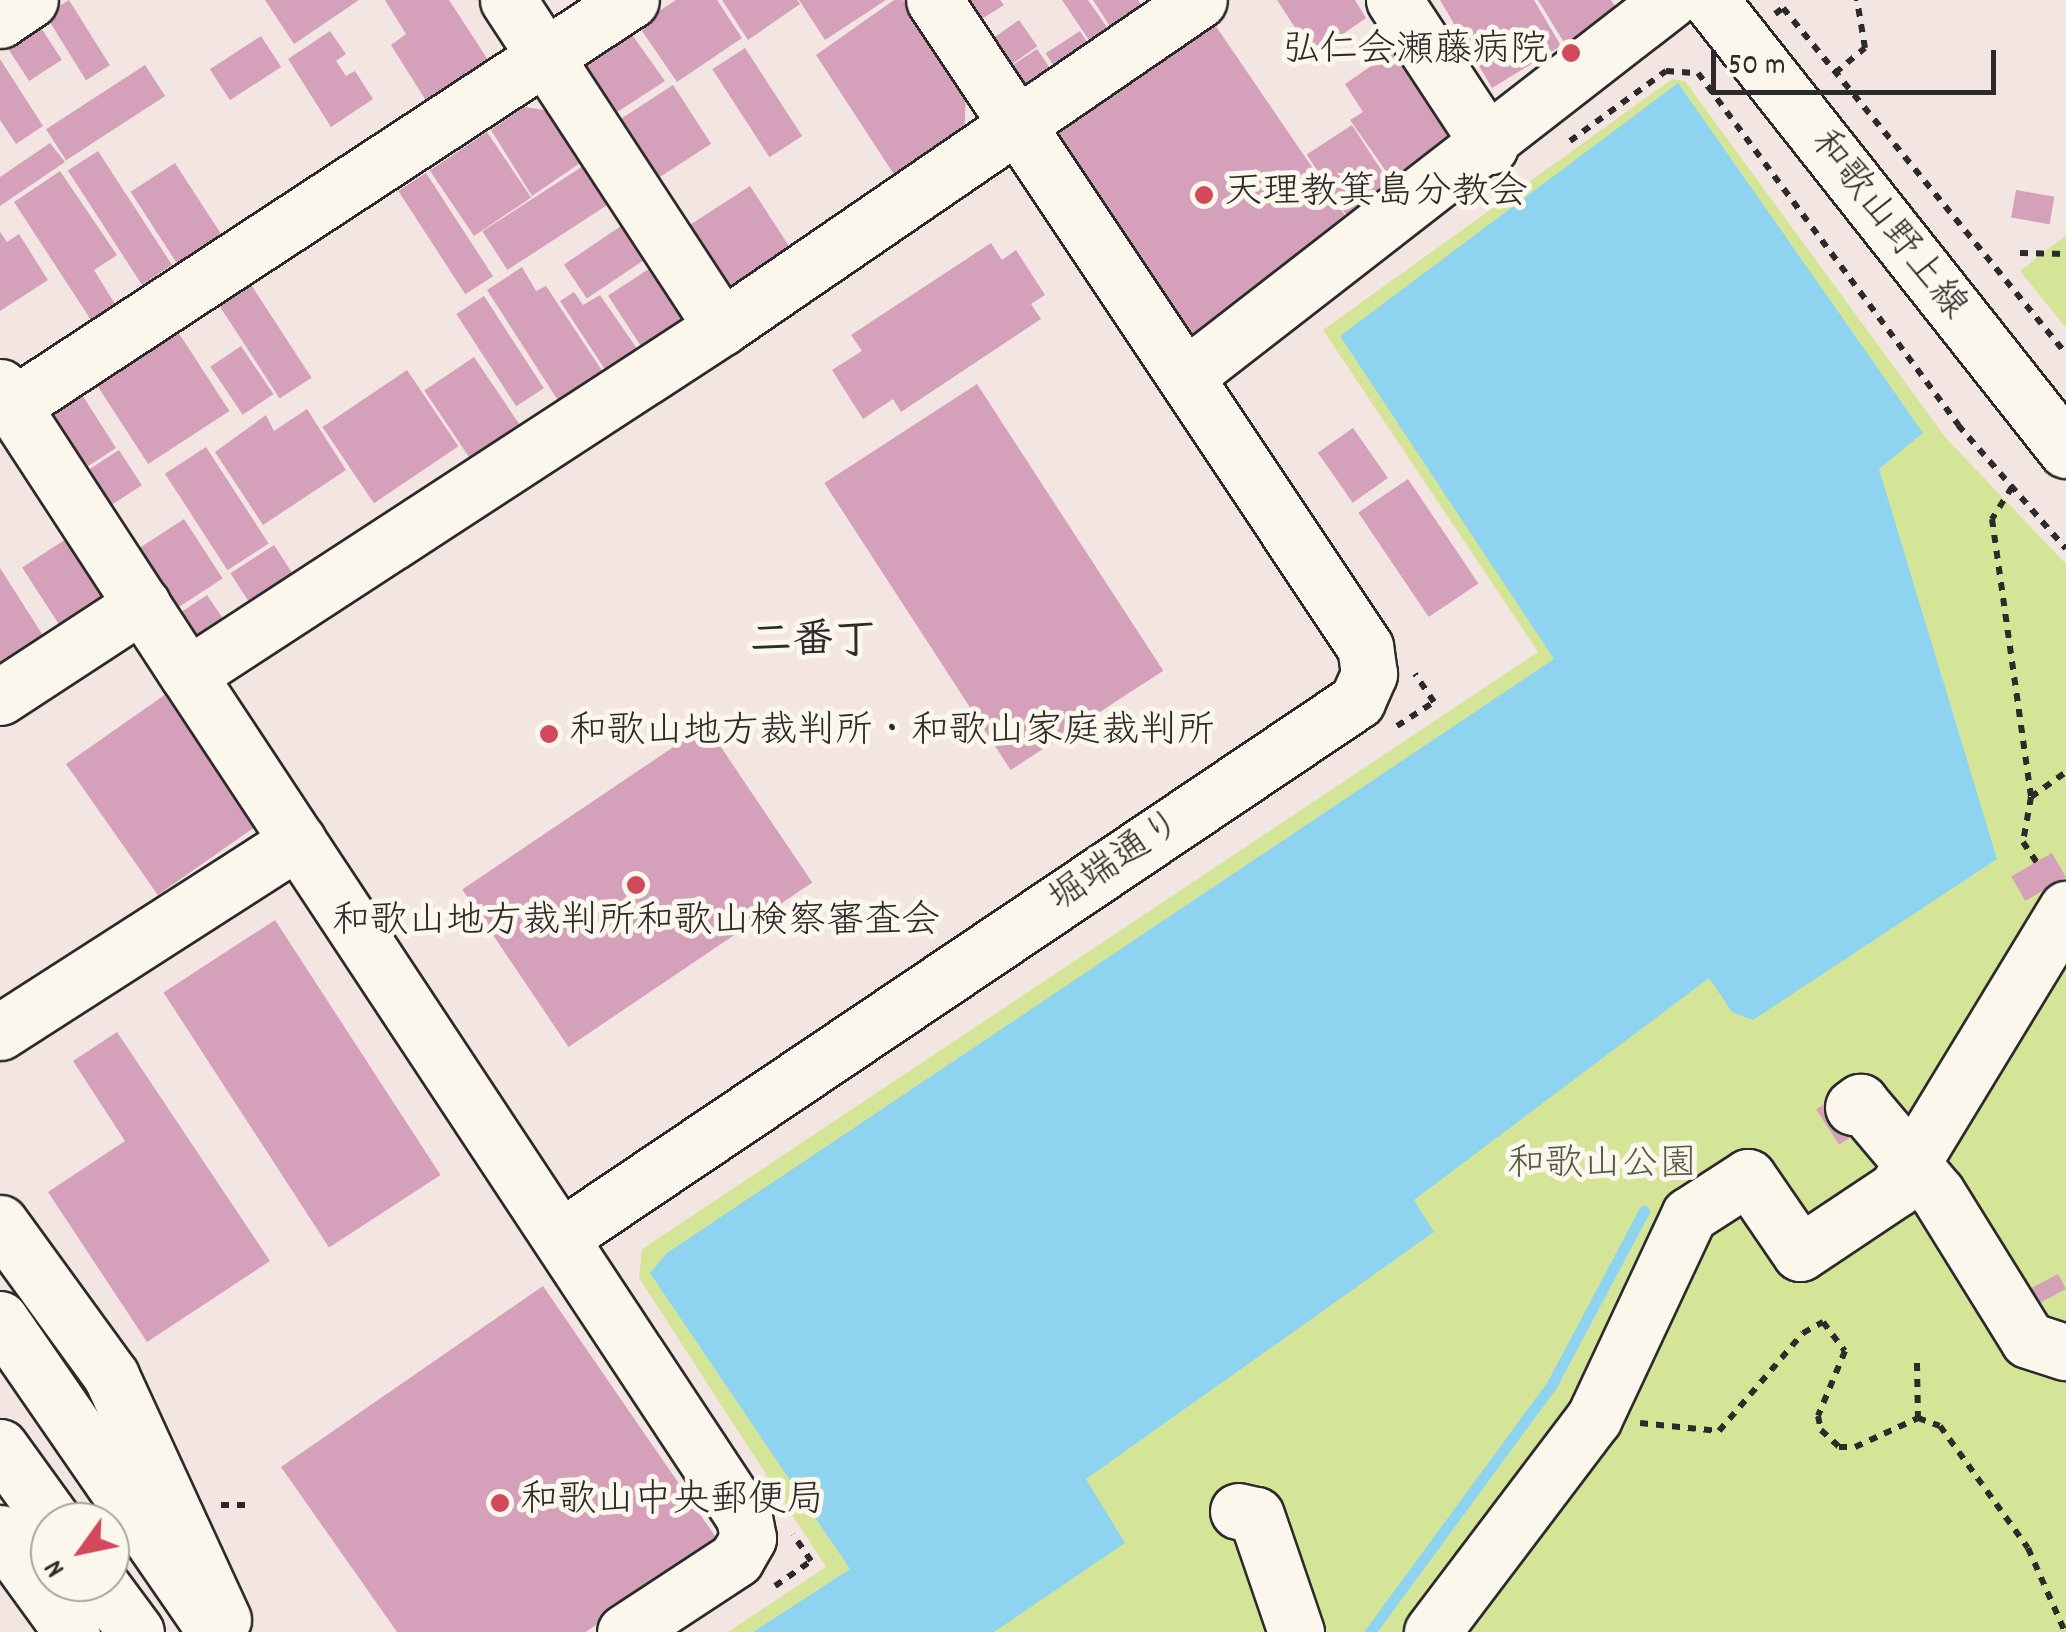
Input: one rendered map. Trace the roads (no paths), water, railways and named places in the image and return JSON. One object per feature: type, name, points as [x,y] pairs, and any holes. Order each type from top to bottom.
[{"type":"street","points":[[0,20],[30,0]]},
{"type":"street","points":[[508,0],[722,326]]},
{"type":"street","points":[[625,1632],[736,1559],[748,1538],[744,1517],[6,397],[546,58],[631,0]]},
{"type":"street","name":"堀端通り","points":[[561,1237],[1356,702],[1370,674],[1365,647],[934,0]]},
{"type":"street","points":[[188,675],[722,326],[1199,0]]},
{"type":"street","points":[[1394,0],[1490,146]]},
{"type":"street","points":[[1186,376],[1490,146],[1670,0]]},
{"type":"street","name":"和歌山野上線","points":[[1710,0],[2066,450]]},
{"type":"street","points":[[0,697],[142,604]]},
{"type":"street","points":[[0,1032],[298,841]]},
{"type":"street","points":[[1432,1632],[1594,1418],[1689,1215],[1748,1177],[1800,1253],[1896,1189],[1912,1166],[2055,892]]},
{"type":"street","points":[[1853,1107],[1860,1102],[1937,1193],[2028,1340],[2066,1352]]},
{"type":"street","points":[[0,1224],[111,1376],[228,1632]]},
{"type":"street","points":[[0,1319],[216,1632]]},
{"type":"street","points":[[0,1447],[23,1533],[72,1632]]},
{"type":"street","points":[[1238,1512],[1256,1515],[1296,1632]]},
{"type":"street","points":[[114,1602],[136,1632]]},
{"type":"water","points":[[1678,83],[1923,433],[1879,469],[1997,859],[1753,1020],[1732,1012],[1709,978],[1414,1200],[1434,1232],[1086,1479],[1125,1543],[994,1632],[753,1632],[850,1569],[650,1273],[667,1253],[1554,659],[1340,336]]},
{"type":"waterway","points":[[1370,1632],[1552,1384],[1644,1211]]},
{"type":"place","name":"弘仁会瀬藤病院","points":[[1571,53]]},
{"type":"place","name":"天理教箕島分教会","points":[[1204,195]]},
{"type":"place","name":"和歌山地方裁判所・和歌山家庭裁判所","points":[[549,734]]},
{"type":"place","name":"和歌山地方裁判所和歌山検察審査会","points":[[636,885]]},
{"type":"place","name":"和歌山中央郵便局","points":[[500,1503]]},
{"type":"district","name":"二番丁","points":[[813,644]]},
{"type":"park label","name":"和歌山公園","points":[[1602,1167]]}]
